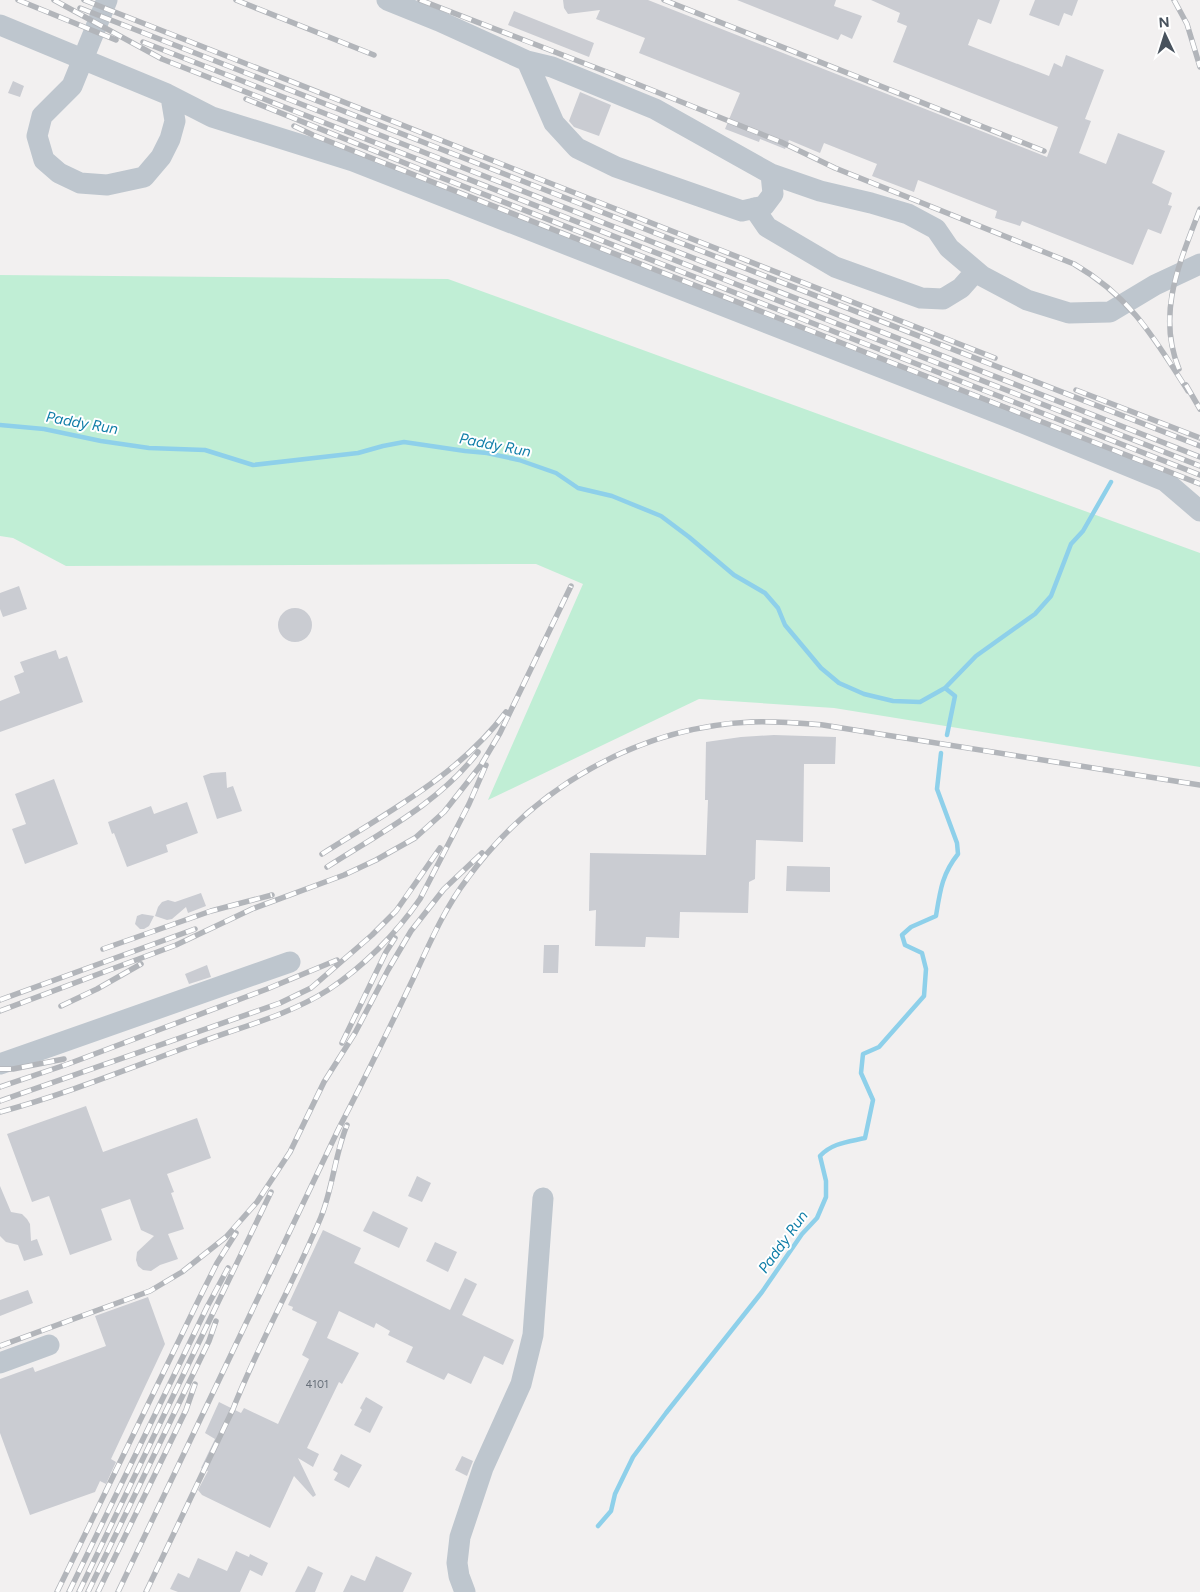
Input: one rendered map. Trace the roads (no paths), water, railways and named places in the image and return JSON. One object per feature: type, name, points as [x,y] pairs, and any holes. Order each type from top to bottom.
[{"type":"lane","points":[[107,0],[72,86],[42,116],[37,136],[44,160],[59,173],[80,184],[107,186],[144,177],[161,158],[170,139],[175,121],[171,97]]},
{"type":"lane","points":[[387,0],[439,21],[527,61],[552,67],[655,109],[771,174],[820,191],[908,214],[936,229],[949,248],[982,276],[1028,300],[1069,313],[1110,312],[1155,285],[1200,264]]},
{"type":"lane","points":[[0,25],[171,97],[212,117],[353,161],[1014,419],[1165,481],[1200,511]]},
{"type":"lane","points":[[527,61],[554,123],[577,148],[616,167],[742,211],[764,206],[773,194],[771,174]]},
{"type":"lane","points":[[754,208],[768,227],[835,267],[921,298],[943,298],[961,288],[976,271]]},
{"type":"lane","points":[[0,1064],[290,962]]},
{"type":"lane","points":[[465,1592],[457,1563],[460,1537],[483,1468],[521,1384],[533,1335],[543,1198]]},
{"type":"lane","points":[[0,1363],[49,1345]]},
{"type":"waterway","name":"Paddy Run","points":[[0,425],[44,429],[101,441],[149,448],[205,450],[253,465],[358,453],[404,442],[487,453],[519,460],[556,473],[578,488],[612,496],[661,516],[734,575],[765,593],[778,608],[785,625],[821,668],[839,683],[864,694],[893,701],[920,702],[945,688],[955,696],[947,735]]},
{"type":"waterway","points":[[945,688],[976,656],[1035,614],[1051,596],[1071,544],[1083,531],[1111,482]]},
{"type":"waterway","name":"Paddy Run","points":[[598,1526],[611,1511],[615,1494],[633,1457],[762,1292],[802,1234],[817,1218],[826,1197],[826,1181],[820,1156],[830,1148],[865,1138],[873,1100],[861,1073],[863,1054],[879,1047],[924,996],[926,969],[922,953],[905,945],[902,935],[911,927],[936,916],[940,891],[945,876],[958,854],[957,843],[937,789],[941,753]]},
{"type":"railway","points":[[18,0],[116,40]]},
{"type":"railway","points":[[54,0],[162,59],[1200,466]]},
{"type":"railway","points":[[84,0],[995,358]]},
{"type":"railway","points":[[236,0],[374,55]]},
{"type":"railway","points":[[420,0],[781,142],[835,168],[1074,264],[1111,290],[1140,320],[1188,391]]},
{"type":"railway","points":[[664,0],[1044,151]]},
{"type":"railway","points":[[1174,0],[1187,24],[1200,67]]},
{"type":"railway","points":[[80,8],[1200,446]]},
{"type":"railway","points":[[143,42],[1200,457]]},
{"type":"railway","points":[[246,99],[432,174],[1200,475]]},
{"type":"railway","points":[[294,126],[1200,484]]},
{"type":"railway","points":[[1179,369],[1172,348],[1170,308],[1173,288],[1185,248],[1200,209]]},
{"type":"railway","points":[[1186,385],[1200,409]]},
{"type":"railway","points":[[1076,390],[1200,438]]},
{"type":"railway","points":[[0,1011],[176,945],[252,909],[344,875],[415,838],[444,812],[481,765],[500,733],[571,586]]},
{"type":"railway","points":[[322,854],[445,774],[467,755],[506,712]]},
{"type":"railway","points":[[118,1592],[339,1128],[444,915],[467,879],[494,846],[523,817],[556,791],[591,768],[629,750],[668,736],[709,726],[751,722],[823,725],[1200,785]]},
{"type":"railway","points":[[327,867],[427,802],[445,787],[478,752]]},
{"type":"railway","points":[[0,1112],[75,1089],[281,1014],[313,999],[341,981],[390,937],[420,899],[469,804],[486,765]]},
{"type":"railway","points":[[0,1101],[280,1003],[311,988],[372,935],[396,911],[440,848]]},
{"type":"railway","points":[[0,1346],[150,1291],[182,1272],[226,1237],[257,1202],[290,1152],[324,1082],[355,1033],[411,931],[444,889],[482,853]]},
{"type":"railway","points":[[103,949],[211,911],[272,895]]},
{"type":"railway","points":[[0,1000],[195,929]]},
{"type":"railway","points":[[342,1043],[386,952],[395,938]]},
{"type":"railway","points":[[0,1087],[68,1064],[267,989],[337,960]]},
{"type":"railway","points":[[61,1006],[97,989],[141,964]]},
{"type":"railway","points":[[0,1069],[13,1069],[64,1059]]},
{"type":"railway","points":[[146,1592],[321,1217],[347,1125]]},
{"type":"railway","points":[[79,1592],[271,1192]]},
{"type":"railway","points":[[57,1592],[199,1299],[217,1263],[236,1233]]},
{"type":"railway","points":[[69,1592],[207,1307],[228,1268]]},
{"type":"railway","points":[[88,1592],[209,1341],[216,1321]]},
{"type":"railway","points":[[98,1592],[186,1410],[195,1384]]}]
